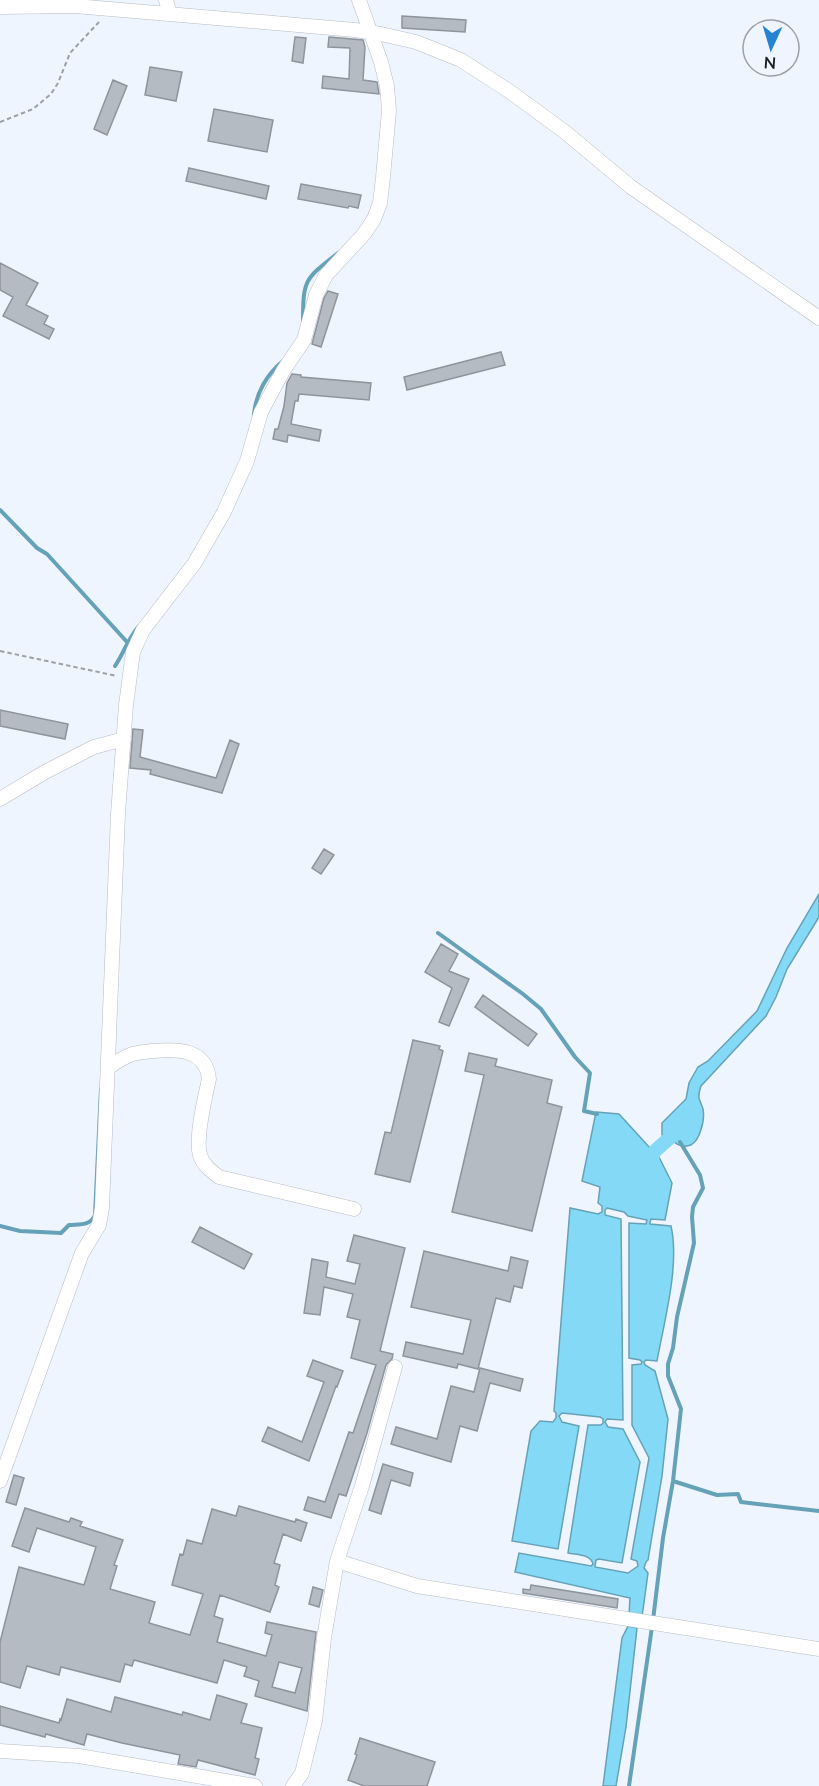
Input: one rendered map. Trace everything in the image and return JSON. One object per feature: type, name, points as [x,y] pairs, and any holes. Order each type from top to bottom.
[{"type":"street","points":[[166,0],[170,15]]},
{"type":"street","points":[[0,1481],[82,1253],[99,1225],[102,1208],[118,814],[133,652],[143,630],[194,564],[224,512],[247,461],[261,412],[283,371],[304,340],[316,295],[326,275],[364,234],[374,219],[380,203],[389,111],[387,86],[359,0]]},
{"type":"street","points":[[0,7],[47,3],[75,6],[110,5],[170,15],[371,32],[416,42],[461,60],[509,91],[565,132],[632,187],[819,318]]},
{"type":"street","points":[[0,799],[45,772],[94,747],[124,739]]},
{"type":"street","points":[[109,1067],[131,1054],[162,1051],[185,1051],[201,1059],[208,1069],[209,1079],[198,1143],[200,1156],[206,1167],[219,1177],[354,1209]]},
{"type":"street","points":[[293,1786],[302,1773],[315,1720],[324,1638],[337,1562],[362,1486],[395,1367]]},
{"type":"street","points":[[337,1562],[417,1586],[819,1649]]},
{"type":"street","points":[[0,1751],[79,1756],[255,1786]]},
{"type":"path","points":[[0,122],[33,109],[51,94],[70,53],[110,5]]},
{"type":"path","points":[[0,651],[114,676],[130,677]]},
{"type":"water","points":[[819,894],[819,917],[787,969],[766,1016],[701,1086],[699,1097],[703,1119],[701,1131],[692,1145],[676,1144],[662,1135],[662,1123],[686,1099],[689,1083],[698,1067],[708,1061],[757,1011],[787,948]]},
{"type":"water","points":[[596,1112],[619,1114],[650,1148],[654,1147],[672,1183],[665,1220],[651,1219],[650,1222],[650,1224],[671,1226],[674,1258],[670,1294],[657,1361],[646,1360],[644,1362],[655,1371],[668,1419],[662,1476],[648,1560],[644,1568],[648,1573],[642,1617],[629,1615],[630,1598],[515,1572],[519,1553],[591,1566],[593,1564],[589,1558],[568,1553],[588,1425],[601,1425],[603,1419],[600,1417],[562,1413],[559,1416],[562,1422],[579,1426],[558,1549],[512,1541],[531,1431],[540,1421],[553,1422],[556,1418],[554,1411],[570,1208],[598,1214],[602,1212],[602,1206],[598,1203],[600,1187],[582,1181]],"holes":[[[607,1208],[624,1212],[628,1216],[647,1220],[646,1224],[629,1223],[629,1358],[642,1362],[632,1365],[632,1425],[649,1458],[631,1559],[637,1561],[638,1566],[628,1573],[595,1567],[596,1560],[599,1559],[622,1563],[640,1462],[623,1429],[608,1427],[605,1422],[607,1419],[623,1420],[621,1219],[605,1215],[605,1210]]]},
{"type":"water","points":[[628,1626],[637,1628],[626,1727],[616,1786],[603,1786],[622,1638]]},
{"type":"building","points":[[402,16],[466,20],[465,32],[402,28]]},
{"type":"building","points":[[295,37],[306,38],[303,63],[292,61]]},
{"type":"building","points":[[329,37],[363,40],[365,47],[363,80],[377,82],[379,94],[322,88],[323,76],[349,79],[350,48],[328,47]]},
{"type":"building","points":[[150,67],[182,72],[176,101],[145,95]]},
{"type":"building","points":[[113,80],[127,86],[107,135],[94,129]]},
{"type":"building","points":[[214,109],[273,120],[267,152],[208,141]]},
{"type":"building","points":[[189,168],[269,186],[266,199],[186,181]]},
{"type":"building","points":[[301,184],[361,195],[358,208],[298,199]]},
{"type":"building","points":[[0,263],[38,283],[26,305],[48,316],[44,324],[54,329],[49,339],[3,316],[13,297],[0,290]]},
{"type":"building","points":[[328,291],[338,294],[321,347],[312,344],[324,298]]},
{"type":"building","points":[[501,352],[505,365],[407,390],[404,377]]},
{"type":"building","points":[[292,374],[301,375],[301,377],[371,383],[369,400],[299,394],[298,401],[295,401],[291,424],[321,430],[319,441],[288,435],[287,442],[273,439],[284,406],[287,383]]},
{"type":"building","points":[[0,710],[68,724],[65,739],[0,726]]},
{"type":"building","points":[[133,729],[143,730],[140,757],[216,778],[230,740],[239,744],[222,793],[150,774],[151,770],[130,768]]},
{"type":"building","points":[[324,849],[334,855],[321,874],[312,868]]},
{"type":"building","points":[[441,944],[458,954],[449,971],[469,979],[449,1026],[439,1022],[452,988],[425,972]]},
{"type":"building","points":[[483,995],[537,1034],[528,1046],[475,1007]]},
{"type":"building","points":[[413,1040],[440,1046],[439,1049],[443,1051],[410,1182],[375,1174],[385,1132],[391,1133]]},
{"type":"building","points":[[469,1053],[497,1059],[495,1066],[552,1080],[547,1103],[562,1107],[532,1231],[452,1212],[484,1075],[465,1071]]},
{"type":"building","points":[[200,1227],[252,1254],[244,1269],[192,1242]]},
{"type":"building","points":[[354,1235],[405,1248],[380,1351],[393,1354],[392,1359],[386,1365],[346,1496],[339,1494],[331,1518],[304,1510],[308,1497],[325,1502],[349,1432],[353,1433],[376,1365],[351,1358],[360,1320],[347,1317],[353,1294],[324,1287],[320,1315],[304,1313],[312,1259],[328,1262],[326,1277],[355,1284],[360,1264],[347,1261]]},
{"type":"building","points":[[424,1251],[508,1271],[511,1257],[528,1261],[522,1288],[514,1286],[510,1302],[496,1298],[478,1369],[458,1364],[457,1368],[403,1356],[406,1342],[463,1354],[471,1320],[411,1307]]},
{"type":"building","points":[[313,1360],[343,1371],[309,1461],[262,1441],[268,1427],[302,1442],[324,1382],[307,1376]]},
{"type":"building","points":[[480,1368],[523,1379],[520,1391],[490,1383],[477,1431],[460,1426],[451,1462],[391,1444],[396,1427],[437,1439],[451,1386],[474,1392]]},
{"type":"building","points":[[383,1464],[413,1473],[410,1486],[391,1480],[381,1514],[369,1510]]},
{"type":"building","points":[[14,1475],[24,1478],[16,1505],[6,1502]]},
{"type":"building","points":[[239,1506],[295,1522],[296,1519],[307,1523],[301,1541],[283,1534],[274,1563],[280,1565],[275,1585],[279,1587],[270,1612],[220,1595],[214,1616],[223,1619],[217,1642],[266,1656],[272,1635],[265,1633],[267,1622],[316,1632],[307,1711],[255,1696],[259,1681],[244,1676],[247,1667],[224,1660],[217,1683],[134,1660],[132,1666],[125,1664],[120,1682],[61,1667],[59,1675],[27,1666],[20,1688],[0,1682],[0,1642],[19,1567],[84,1585],[96,1547],[37,1528],[29,1552],[12,1546],[25,1508],[69,1522],[71,1518],[82,1522],[80,1526],[123,1540],[114,1565],[117,1566],[110,1589],[155,1602],[149,1623],[190,1635],[203,1594],[172,1585],[180,1554],[183,1555],[187,1540],[202,1544],[212,1509],[236,1516]],"holes":[[[279,1662],[302,1668],[295,1693],[272,1687]]]},
{"type":"building","points":[[531,1585],[618,1599],[617,1608],[523,1593],[523,1589],[530,1590]]},
{"type":"building","points":[[313,1587],[323,1590],[319,1607],[309,1604]]},
{"type":"building","points":[[217,1695],[247,1704],[241,1723],[262,1728],[255,1758],[259,1759],[255,1775],[198,1760],[196,1767],[178,1764],[180,1755],[87,1734],[84,1745],[46,1734],[45,1737],[0,1725],[0,1706],[59,1723],[67,1699],[111,1712],[115,1697],[210,1720]]},
{"type":"building","points":[[360,1738],[435,1762],[427,1786],[364,1786],[348,1780]]},
{"type":"waterway","points":[[303,321],[304,296],[308,281],[338,253]]},
{"type":"waterway","points":[[254,414],[263,384],[283,361]]},
{"type":"waterway","points":[[0,510],[37,548],[47,554],[127,642]]},
{"type":"waterway","points":[[115,666],[139,626]]},
{"type":"waterway","points":[[438,933],[541,1009],[575,1057],[590,1073],[584,1111],[597,1114]]},
{"type":"waterway","points":[[0,1226],[20,1231],[61,1233],[69,1225],[84,1224],[93,1219],[101,1089]]},
{"type":"waterway","points":[[648,1166],[655,1151],[674,1134],[680,1125]]},
{"type":"waterway","points":[[653,1620],[681,1409],[668,1376],[668,1364],[694,1243],[693,1207],[703,1188],[700,1175],[680,1142]]},
{"type":"waterway","points":[[673,1481],[717,1495],[738,1494],[741,1502],[819,1511]]},
{"type":"waterway","points":[[629,1786],[652,1627]]}]
